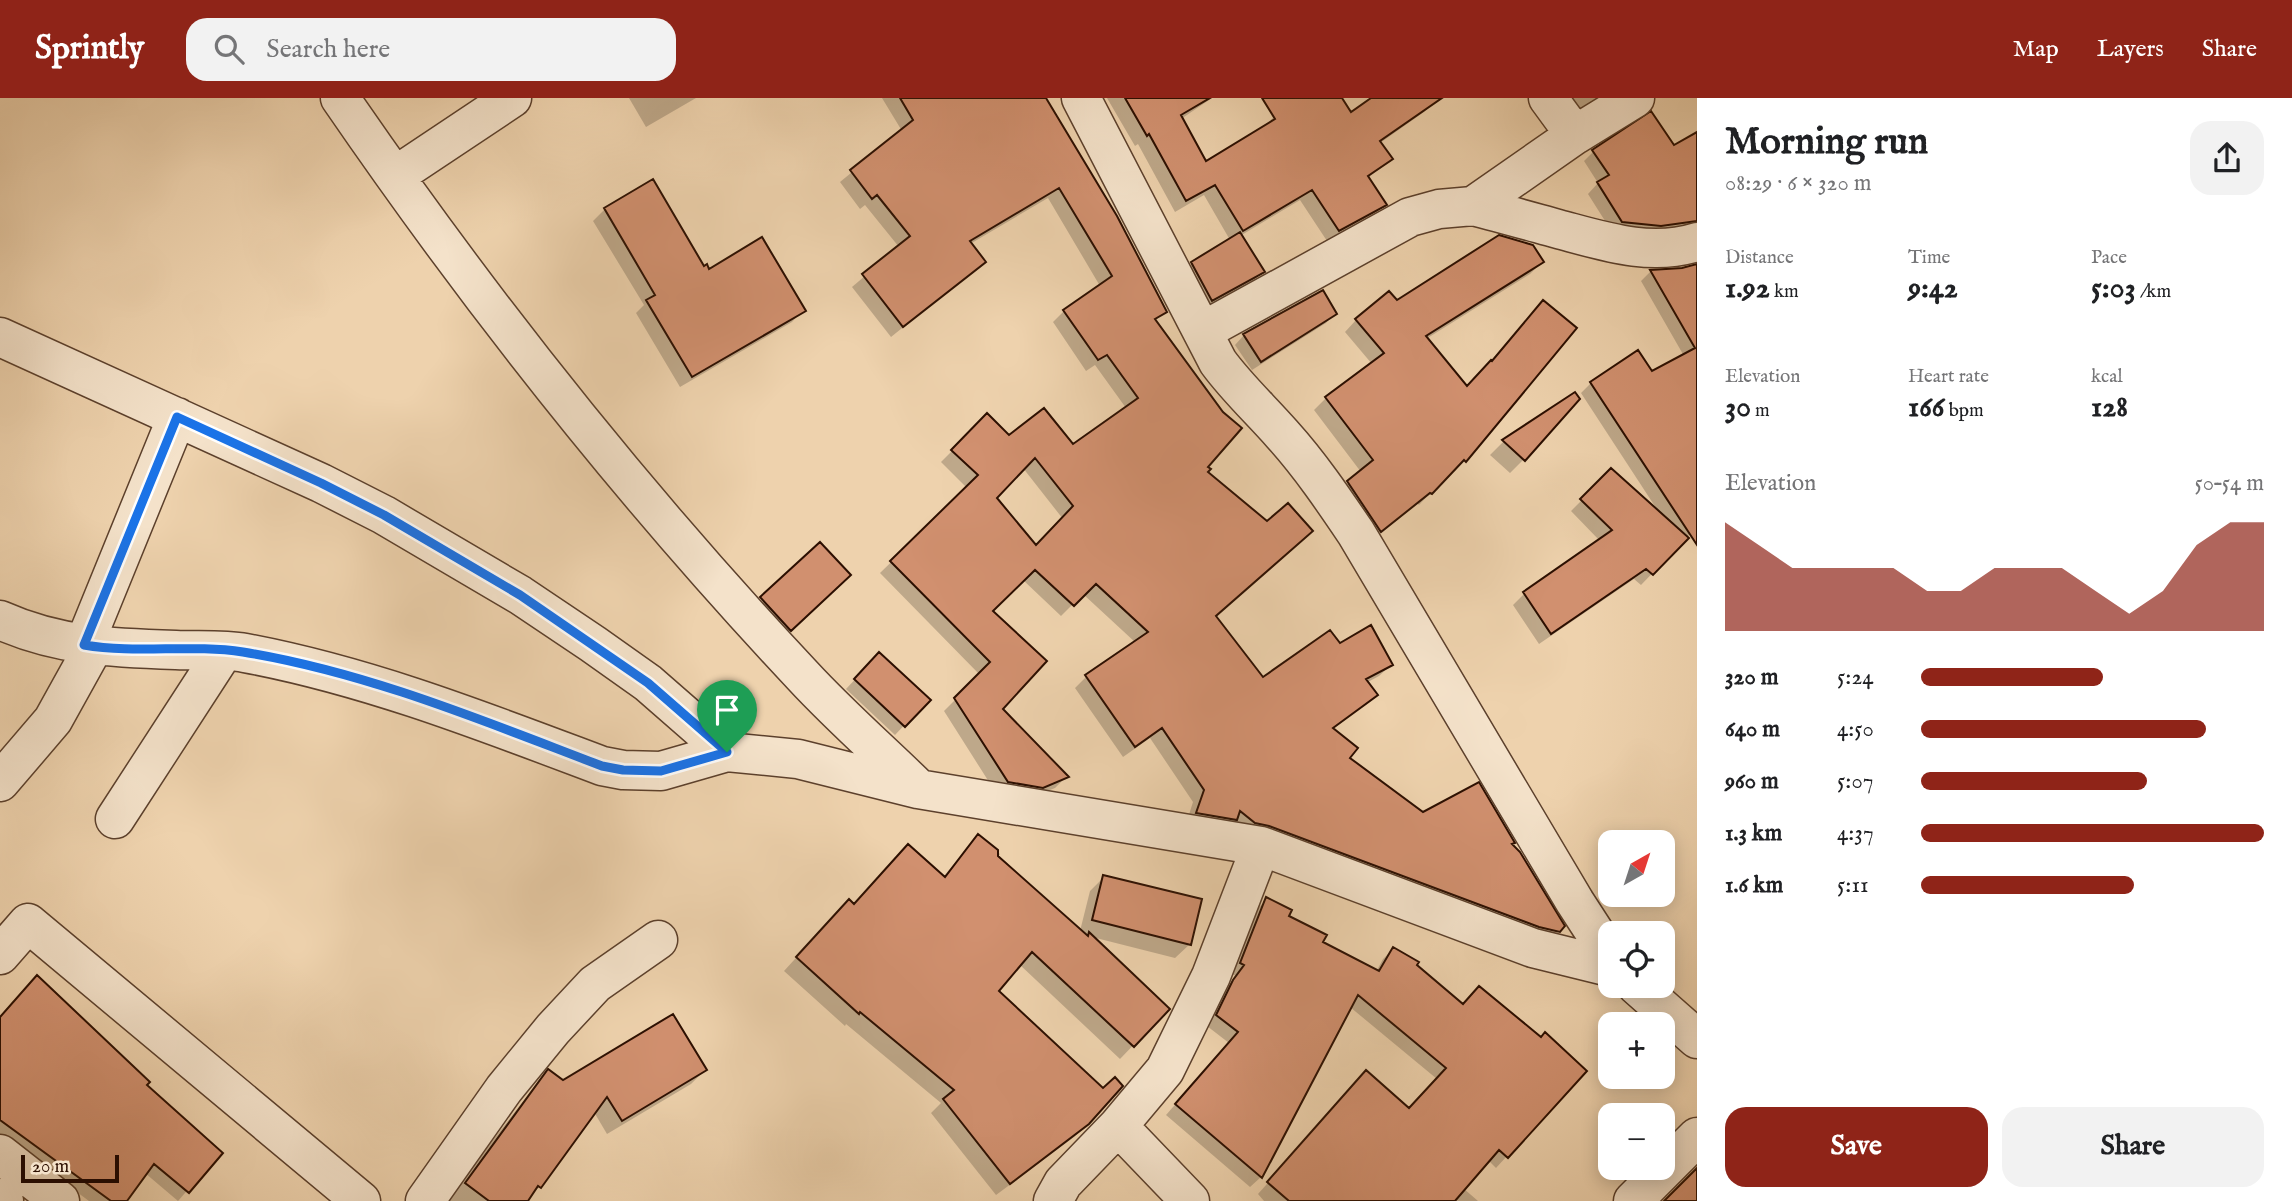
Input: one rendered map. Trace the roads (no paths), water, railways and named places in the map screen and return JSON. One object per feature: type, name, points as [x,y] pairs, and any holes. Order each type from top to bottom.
[{"type":"street","points":[[340,98],[478,292],[545,378],[695,556],[805,679],[918,789]]},
{"type":"street","points":[[395,176],[512,98]]},
{"type":"street","points":[[1081,98],[1218,362],[1282,434],[1323,485],[1356,533],[1598,937]]},
{"type":"street","points":[[1548,98],[1575,135]]},
{"type":"street","points":[[1473,206],[1575,135],[1635,98]]},
{"type":"street","points":[[1203,331],[1410,217],[1439,209],[1473,206],[1621,246],[1648,249],[1697,242]]},
{"type":"street","points":[[0,337],[321,483],[384,515],[520,595],[648,683],[727,752]]},
{"type":"street","points":[[0,782],[52,720],[89,645],[177,417]]},
{"type":"street","points":[[0,620],[24,631],[62,642],[240,652],[302,664],[387,687],[602,766],[623,770],[661,771],[727,752],[798,759],[918,789],[1261,846],[1533,948],[1598,964]]},
{"type":"street","points":[[115,819],[224,651]]},
{"type":"street","points":[[1053,1201],[1063,1183],[1118,1126],[1166,1070],[1211,976],[1261,846]]},
{"type":"street","points":[[0,955],[28,923],[360,1201]]},
{"type":"street","points":[[425,1201],[503,1088],[553,1029],[595,984],[658,940]]},
{"type":"street","points":[[1651,998],[1697,1039]]},
{"type":"street","points":[[1118,1126],[1190,1201]]},
{"type":"street","points":[[1633,1201],[1697,1137]]},
{"type":"street","points":[[0,1154],[60,1201]]}]
